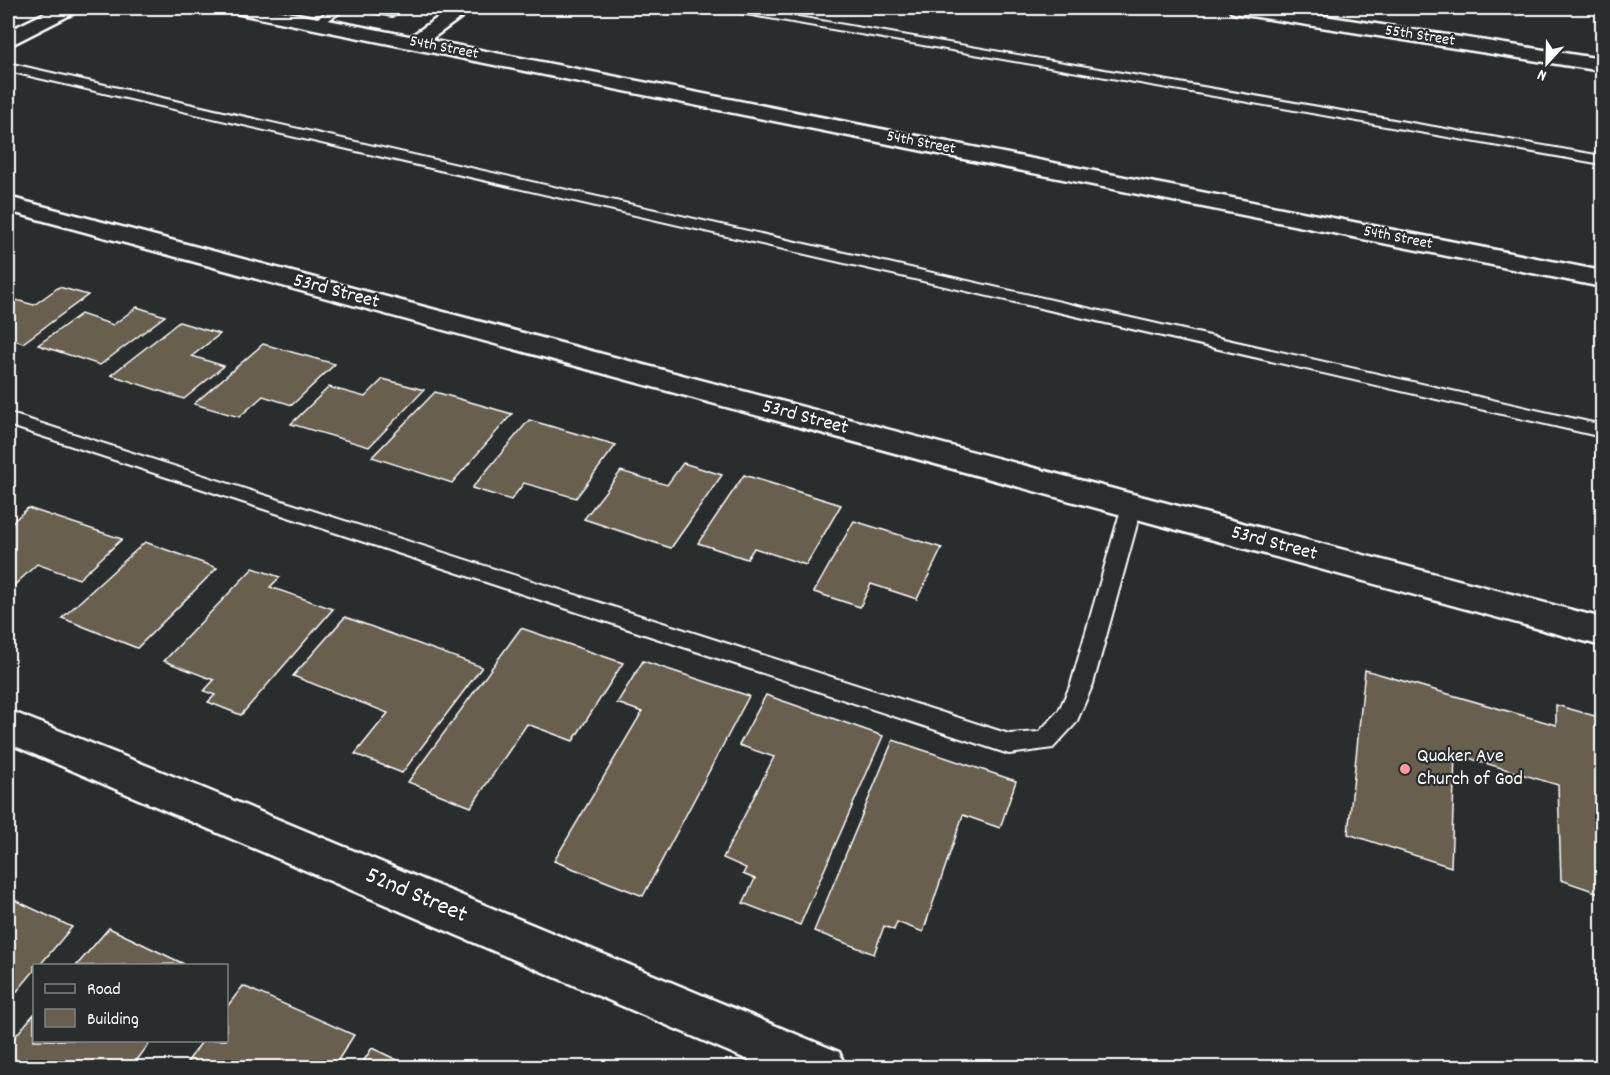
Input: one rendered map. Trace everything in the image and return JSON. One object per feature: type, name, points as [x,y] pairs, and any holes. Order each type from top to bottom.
[{"type":"street","points":[[8,39],[69,8]]},
{"type":"street","points":[[415,42],[464,8]]},
{"type":"street","name":"55th Street","points":[[1238,8],[1602,65]]},
{"type":"street","name":"54th Street","points":[[254,9],[1602,279]]},
{"type":"street","name":"53rd Street","points":[[8,204],[1602,632]]},
{"type":"street","name":"52nd Street","points":[[8,726],[202,805],[823,1068]]},
{"type":"lane","points":[[317,23],[341,8]]},
{"type":"lane","points":[[364,8],[396,10]]},
{"type":"lane","points":[[729,8],[1602,160]]},
{"type":"lane","points":[[8,67],[1602,431]]},
{"type":"lane","points":[[8,418],[1009,744],[1045,741],[1068,716],[1082,684],[1132,506]]},
{"type":"building","points":[[59,287],[88,295],[23,343],[8,338],[8,298],[34,305]]},
{"type":"building","points":[[137,307],[165,316],[100,365],[38,345],[81,314],[113,325]]},
{"type":"building","points":[[179,322],[220,334],[192,356],[224,366],[184,399],[111,375]]},
{"type":"building","points":[[263,344],[335,364],[292,405],[263,396],[239,417],[194,404]]},
{"type":"building","points":[[383,379],[424,390],[369,447],[291,424],[329,387],[365,397]]},
{"type":"building","points":[[435,392],[512,414],[452,483],[372,457]]},
{"type":"building","points":[[529,420],[616,445],[576,498],[524,483],[511,500],[472,488]]},
{"type":"building","points":[[683,463],[722,475],[671,548],[584,519],[621,471],[667,485]]},
{"type":"building","points":[[744,475],[841,505],[806,565],[754,548],[747,559],[698,543]]},
{"type":"building","points":[[28,508],[122,539],[79,579],[37,564],[8,591],[8,526]]},
{"type":"building","points":[[854,521],[942,548],[917,599],[871,584],[860,607],[814,592]]},
{"type":"building","points":[[145,542],[217,568],[137,648],[62,618]]},
{"type":"building","points":[[253,568],[280,577],[270,587],[333,609],[241,715],[208,702],[215,695],[204,691],[214,680],[164,661]]},
{"type":"building","points":[[345,617],[482,667],[402,773],[355,754],[388,713],[293,676]]},
{"type":"building","points":[[521,628],[623,663],[573,741],[527,724],[471,807],[408,782]]},
{"type":"building","points":[[643,661],[749,696],[643,896],[554,861],[642,712],[617,703]]},
{"type":"building","name":"Quaker Ave Church of God","points":[[1365,670],[1556,725],[1556,705],[1602,718],[1602,894],[1561,880],[1558,785],[1455,754],[1451,867],[1348,834]]},
{"type":"building","points":[[766,695],[883,736],[800,925],[743,903],[755,879],[743,874],[746,868],[723,858],[774,757],[739,745]]},
{"type":"building","points":[[893,740],[1016,781],[1000,828],[963,815],[923,932],[897,922],[894,930],[884,926],[874,954],[814,931]]},
{"type":"building","points":[[8,897],[72,927],[41,964],[33,964],[33,972],[8,1002]]},
{"type":"building","points":[[109,928],[184,964],[78,964]]},
{"type":"building","points":[[243,986],[354,1035],[333,1068],[183,1068],[202,1042],[228,1042],[228,1005]]},
{"type":"building","points":[[33,1015],[33,1042],[150,1042],[131,1068],[21,1068],[8,1060],[8,1045]]},
{"type":"building","points":[[372,1048],[414,1068],[359,1068]]},
{"type":"place","name":"Quaker Ave Church of God","points":[[1405,769]]}]
